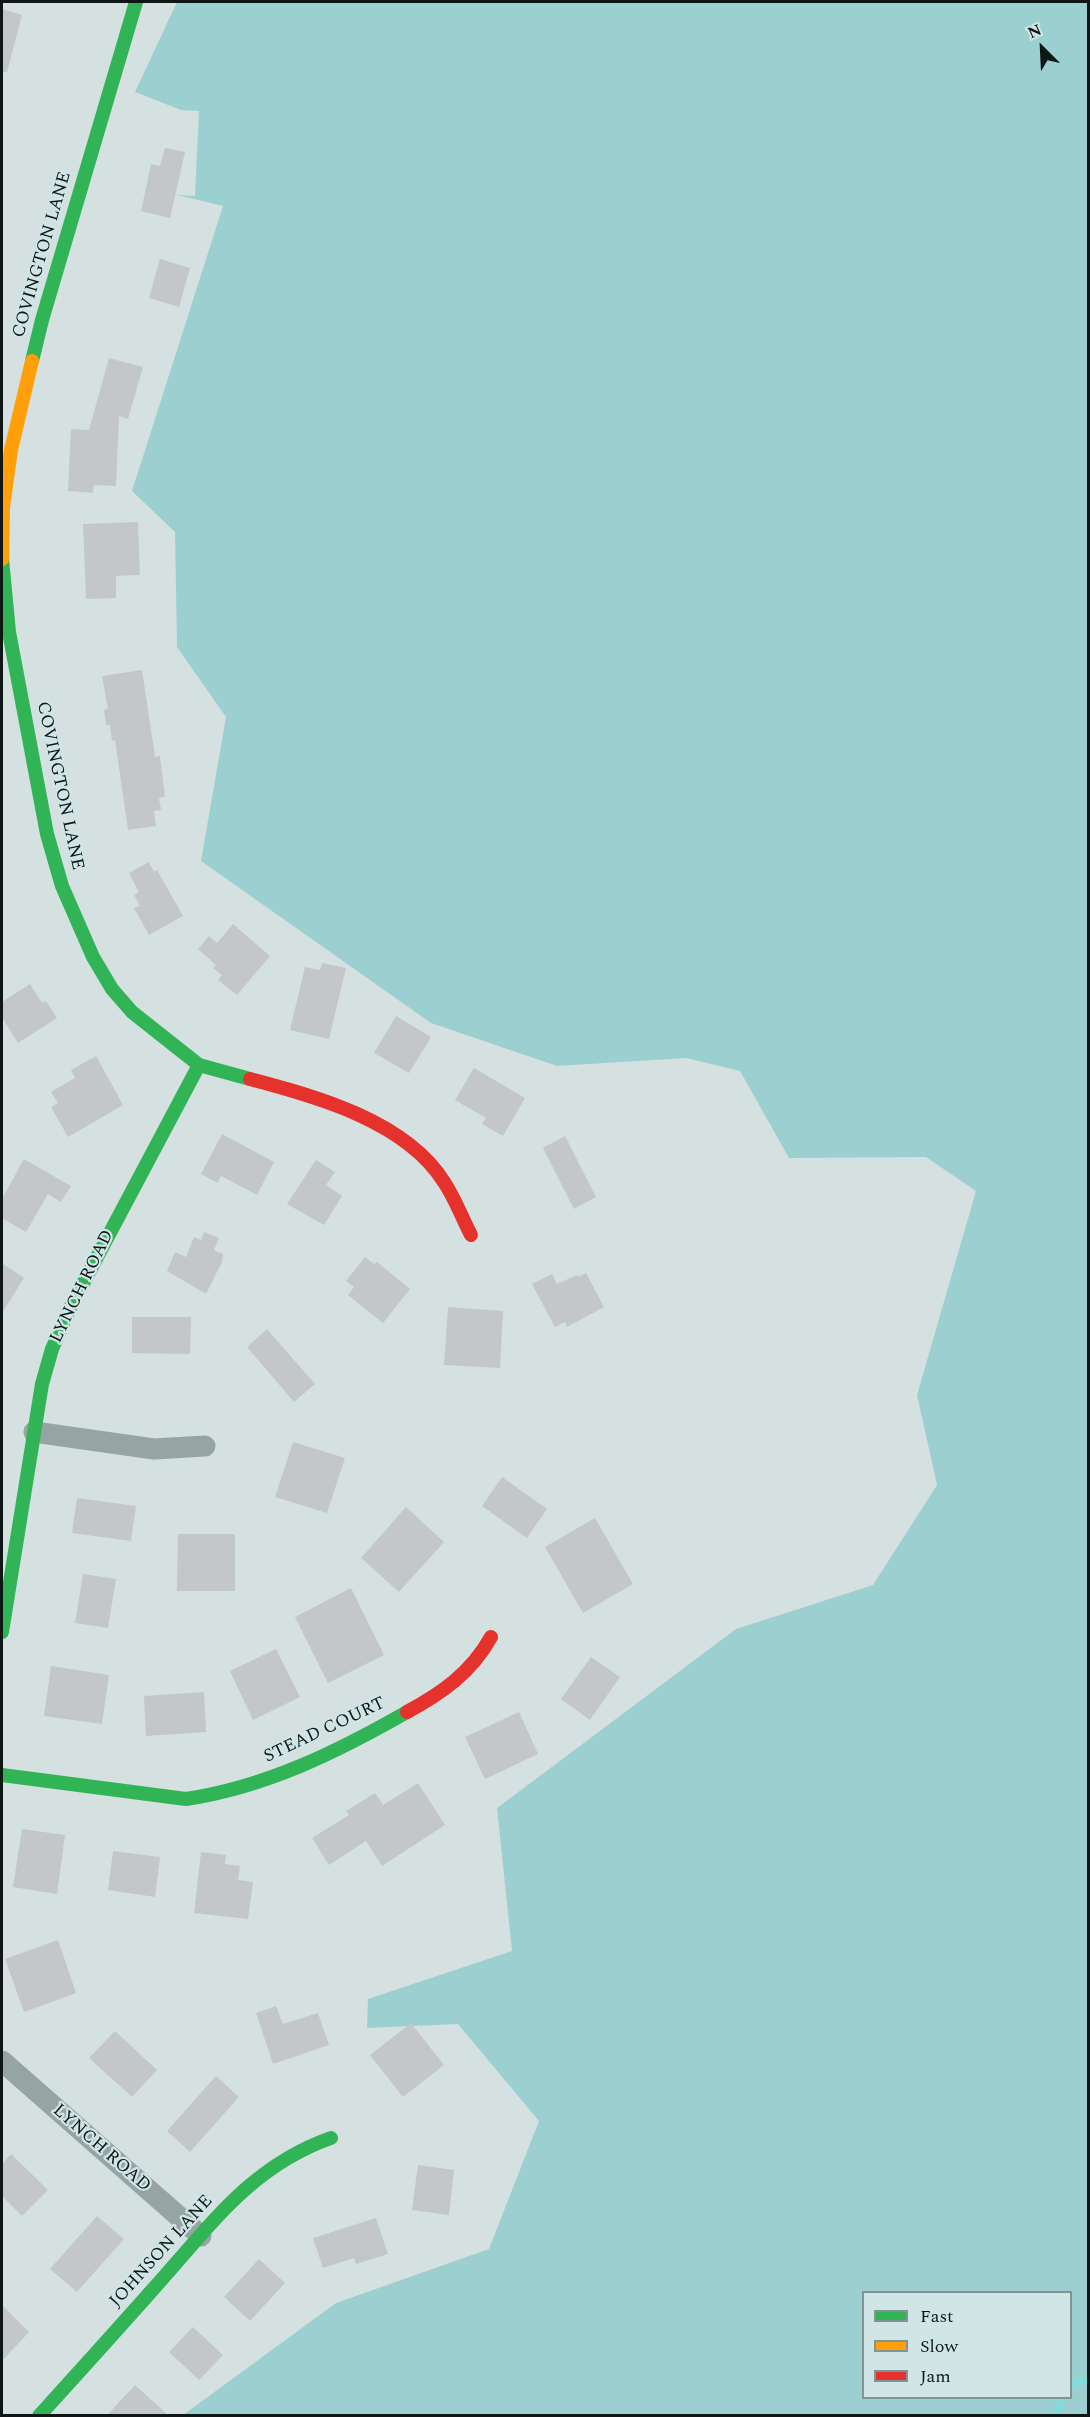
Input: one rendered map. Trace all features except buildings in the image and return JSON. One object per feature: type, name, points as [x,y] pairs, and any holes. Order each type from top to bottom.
[{"type":"street","name":"COVINGTON LANE","points":[[136,2],[42,320],[12,450],[3,507],[2,559],[5,633],[47,834],[62,886],[93,957],[112,989],[132,1012],[199,1065],[318,1097],[398,1135],[424,1158],[444,1181],[471,1235]]},
{"type":"street","name":"LYNCH ROAD","points":[[2,1632],[34,1432],[47,1366],[70,1308],[199,1065]]},
{"type":"street","points":[[34,1432],[154,1449],[205,1446]]},
{"type":"street","name":"STEAD COURT","points":[[2,1775],[186,1798],[211,1797],[293,1770],[378,1729],[438,1694],[463,1675],[481,1654],[491,1637]]},
{"type":"street","name":"LYNCH ROAD","points":[[2,2061],[201,2236]]},
{"type":"street","name":"JOHNSON LANE","points":[[39,2415],[237,2197],[280,2160],[312,2143],[331,2138]]},
{"type":"shaded area","points":[[177,2],[1088,2],[1088,2415],[183,2415],[336,2303],[489,2249],[539,2121],[458,2024],[367,2028],[368,1999],[512,1951],[497,1808],[736,1629],[873,1585],[937,1485],[917,1395],[976,1191],[926,1157],[789,1158],[740,1071],[686,1058],[557,1066],[431,1023],[201,861],[226,717],[177,647],[175,532],[132,491],[223,206],[177,195],[195,196],[199,111],[181,110],[135,92]]},
{"type":"waterway","points":[[1072,2384],[1088,2379]]},
{"type":"waterway","points":[[1055,2416],[1062,2399]]},
{"type":"traffic: fast","points":[[32,361],[42,320],[136,2]]},
{"type":"traffic: fast","points":[[2,559],[9,632],[47,834],[62,886],[93,957],[112,989],[132,1012],[199,1065],[250,1079]]},
{"type":"traffic: fast","points":[[2,1632],[42,1384],[52,1349],[70,1308],[199,1065]]},
{"type":"traffic: fast","points":[[2,1775],[186,1799],[273,1777],[354,1741],[407,1712]]},
{"type":"traffic: fast","points":[[39,2416],[234,2200],[277,2165],[331,2138]]},
{"type":"traffic: slow","points":[[2,559],[3,507],[11,450],[32,361]]},
{"type":"traffic: jam","points":[[250,1079],[330,1103],[357,1114],[407,1143],[427,1161],[444,1182],[471,1235]]},
{"type":"traffic: jam","points":[[407,1712],[455,1681],[465,1672],[491,1637]]}]
